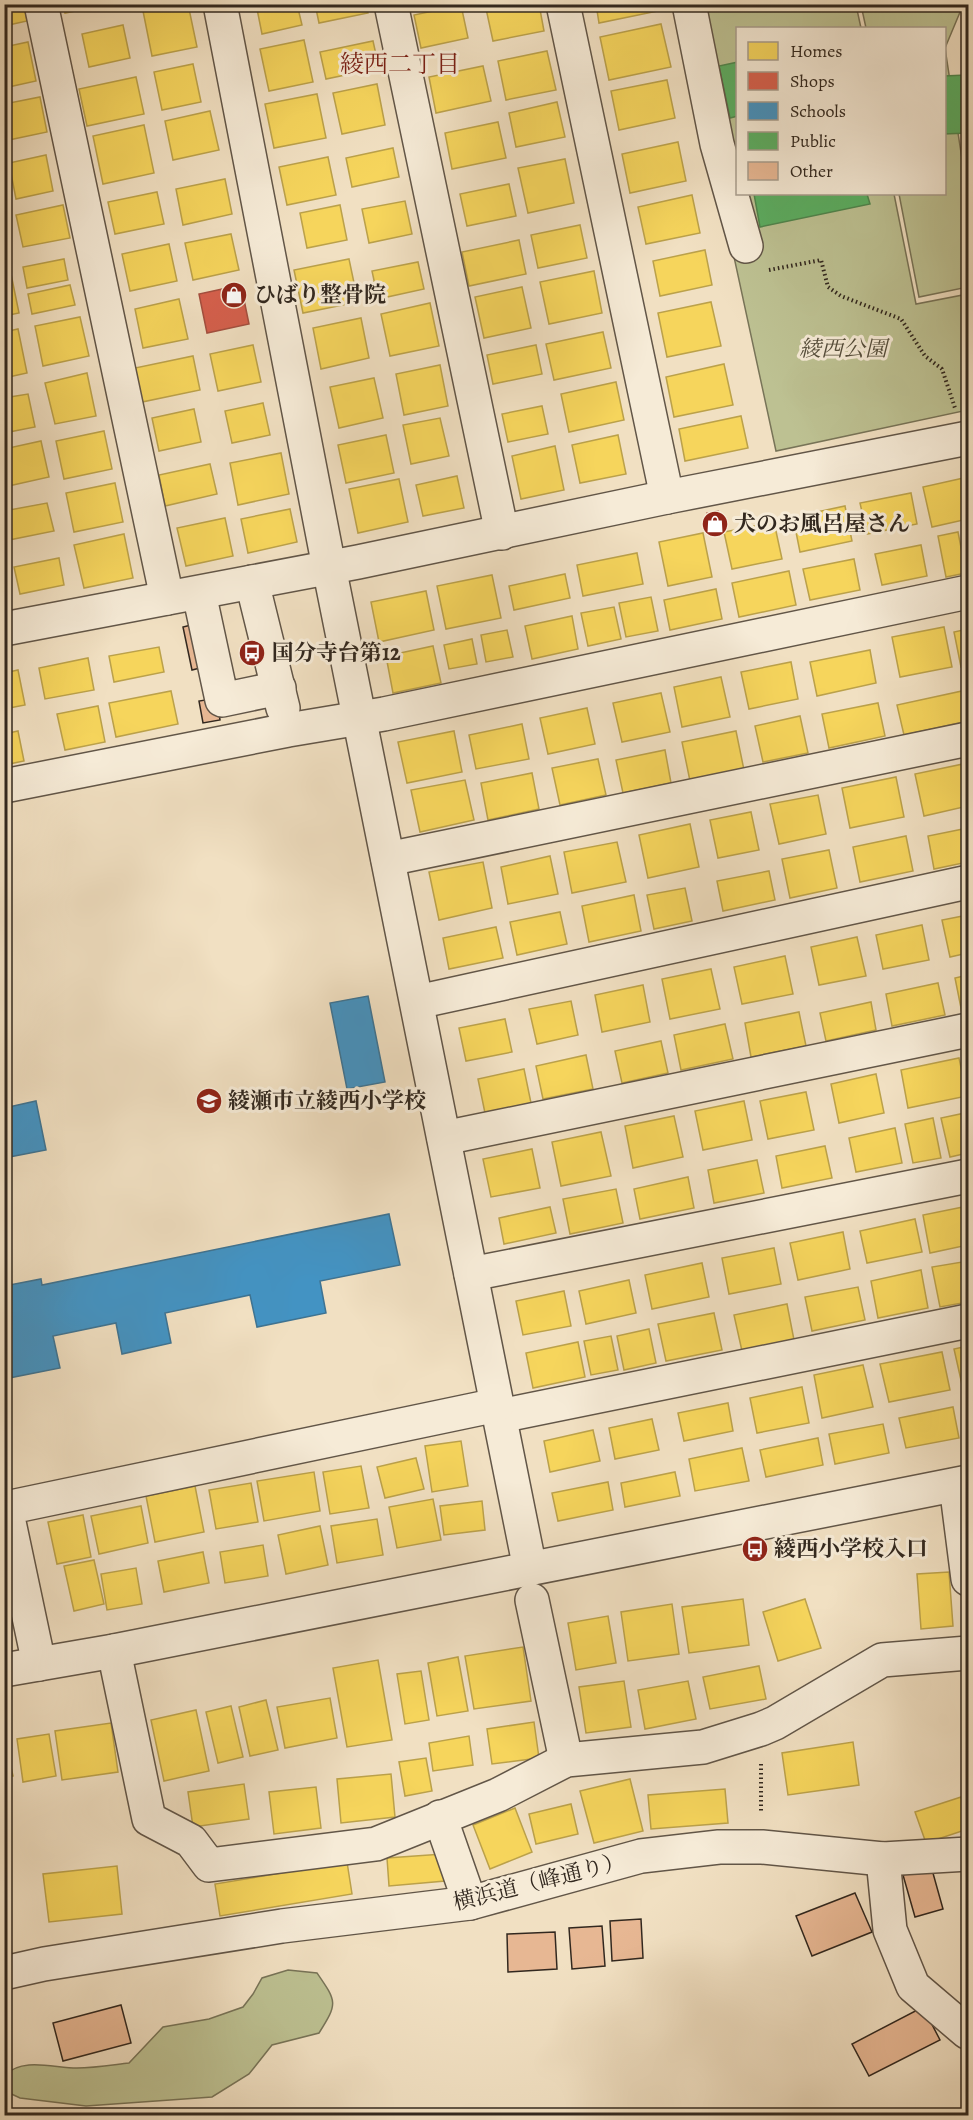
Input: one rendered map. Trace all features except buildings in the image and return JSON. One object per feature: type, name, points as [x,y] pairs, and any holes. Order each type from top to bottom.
[{"type":"street","points":[[41,4],[167,598]]},
{"type":"street","points":[[220,4],[329,567],[499,1411],[566,1760]]},
{"type":"street","points":[[391,4],[502,533]]},
{"type":"street","points":[[563,4],[667,497]]},
{"type":"street","points":[[689,4],[717,144],[746,246]]},
{"type":"street","points":[[4,629],[502,533],[667,497],[962,425]]},
{"type":"street","points":[[252,582],[288,730]]},
{"type":"street","points":[[4,786],[360,718],[969,592]]},
{"type":"street","points":[[199,593],[222,700],[279,688]]},
{"type":"street","points":[[388,860],[969,739]]},
{"type":"street","points":[[417,1002],[969,882]]},
{"type":"street","points":[[444,1138],[969,1030]]},
{"type":"street","points":[[471,1274],[969,1176]]},
{"type":"street","points":[[39,1664],[6,1508],[969,1321]]},
{"type":"street","points":[[4,1670],[531,1584],[963,1484],[969,1579]]},
{"type":"street","points":[[114,1651],[149,1819],[191,1841],[209,1865],[376,1844],[498,1795],[566,1760],[703,1747],[761,1730],[882,1660],[969,1653]]},
{"type":"street","points":[[440,1817],[470,1903]]},
{"type":"street","name":"横浜道（峰通り）","points":[[4,1972],[282,1926],[470,1903],[641,1857],[719,1847],[762,1847],[882,1859],[969,1854]]},
{"type":"street","points":[[882,1859],[890,1930],[913,1986],[967,2032]]},
{"type":"path","points":[[746,246],[755,273],[821,260],[828,287],[841,296],[901,319],[925,356],[942,369],[962,425]]},
{"type":"path","points":[[761,1730],[762,1847]]},
{"type":"green space","name":"綾西公園","points":[[697,5],[856,5],[861,27],[736,27],[736,195],[894,195],[916,304],[968,294],[968,410],[776,451],[710,146]]},
{"type":"green space","points":[[861,5],[963,5],[946,46],[946,27],[866,27]]},
{"type":"green space","points":[[946,55],[962,159],[968,159],[968,287],[919,297],[899,195],[946,195]]},
{"type":"green space","points":[[288,1970],[317,1973],[333,2003],[330,2015],[319,2033],[272,2045],[249,2074],[212,2097],[86,2106],[20,2098],[5,2091],[5,2075],[21,2066],[83,2068],[129,2063],[163,2027],[209,2019],[243,2007],[262,1978]]},
{"type":"place","name":"ひばり整骨院","points":[[234,295]]},
{"type":"place","name":"犬のお風呂屋さん","points":[[715,524]]},
{"type":"place","name":"国分寺台第12","points":[[252,653]]},
{"type":"place","name":"綾瀬市立綾西小学校","points":[[209,1101]]},
{"type":"place","name":"綾西小学校入口","points":[[755,1549]]},
{"type":"district","name":"綾西二丁目","points":[[400,64]]}]
